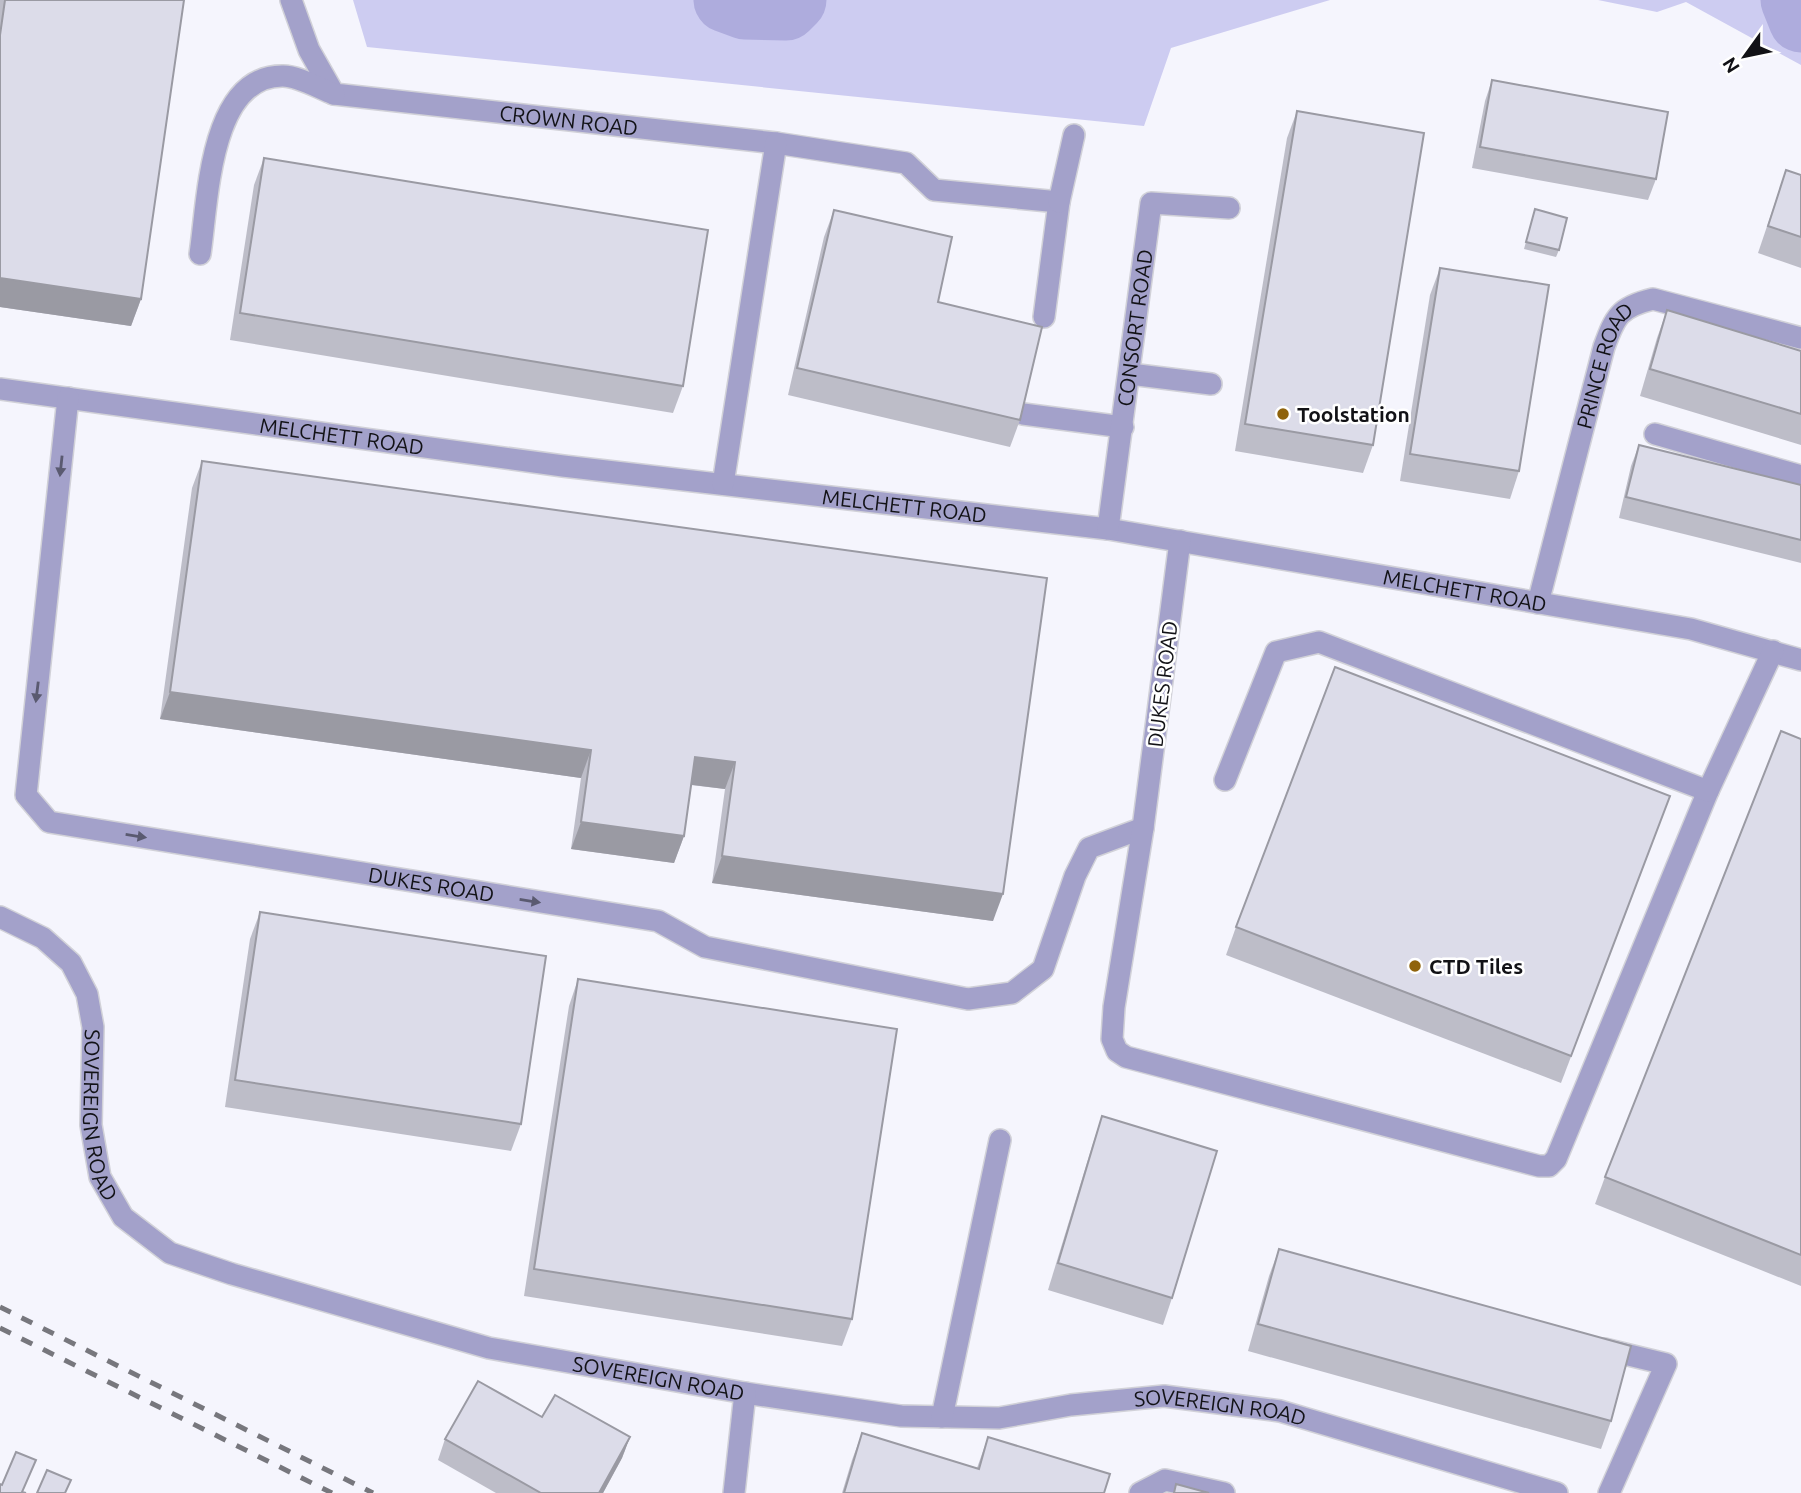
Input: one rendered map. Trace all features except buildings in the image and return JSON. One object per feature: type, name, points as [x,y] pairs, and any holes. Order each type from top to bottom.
[{"type":"street","points":[[291,0],[309,51],[334,94]]},
{"type":"street","name":"CROWN ROAD","points":[[200,254],[218,134],[239,94],[260,81],[285,76],[334,94],[776,143],[906,163],[934,190],[1059,202]]},
{"type":"street","points":[[1044,317],[1059,202],[1074,135]]},
{"type":"street","points":[[723,484],[776,143]]},
{"type":"street","name":"CONSORT ROAD","points":[[1108,529],[1152,202],[1229,208]]},
{"type":"street","name":"PRINCE ROAD","points":[[1538,603],[1604,347],[1616,316],[1636,303],[1653,299],[1801,338]]},
{"type":"street","points":[[1130,374],[1211,384]]},
{"type":"street","name":"MELCHETT ROAD","points":[[0,388],[549,464],[1108,529],[1690,629],[1801,660]]},
{"type":"street","name":"DUKES ROAD","points":[[68,398],[26,795],[49,822],[659,921],[705,947],[968,999],[1012,993],[1043,968],[1075,876],[1089,848],[1143,828]]},
{"type":"street","points":[[1023,414],[1123,427]]},
{"type":"street","points":[[1655,434],[1801,476]]},
{"type":"street","name":"DUKES ROAD","points":[[1180,541],[1143,828],[1114,1007],[1112,1039],[1117,1051],[1126,1058],[1539,1166],[1549,1166],[1556,1159],[1708,791]]},
{"type":"street","points":[[1224,780],[1276,652],[1319,642],[1708,791],[1773,651]]},
{"type":"street","name":"SOVEREIGN ROAD","points":[[0,917],[43,938],[71,963],[87,994],[93,1027],[91,1125],[100,1177],[124,1217],[170,1253],[232,1274],[489,1348],[745,1394],[901,1416],[999,1418],[1071,1405],[1164,1396],[1280,1410],[1557,1493]]},
{"type":"street","points":[[942,1417],[1000,1140]]},
{"type":"street","points":[[1577,1343],[1666,1364],[1609,1493]]},
{"type":"street","points":[[734,1493],[745,1394]]},
{"type":"street","points":[[1140,1493],[1165,1480],[1224,1493]]},
{"type":"shaded area","points":[[353,0],[1330,0],[1171,48],[1144,126],[367,47]]},
{"type":"shaded area","points":[[1598,0],[1801,0],[1801,65],[1686,2],[1657,12]]},
{"type":"waterway","points":[[726,0],[745,7],[786,8],[794,0]]},
{"type":"waterway","points":[[1793,0],[1801,20]]},
{"type":"railway","points":[[0,1307],[373,1493]]},
{"type":"railway","points":[[0,1328],[332,1493]]},
{"type":"place","name":"Toolstation","points":[[1283,414]]},
{"type":"place","name":"CTD Tiles","points":[[1415,966]]}]
